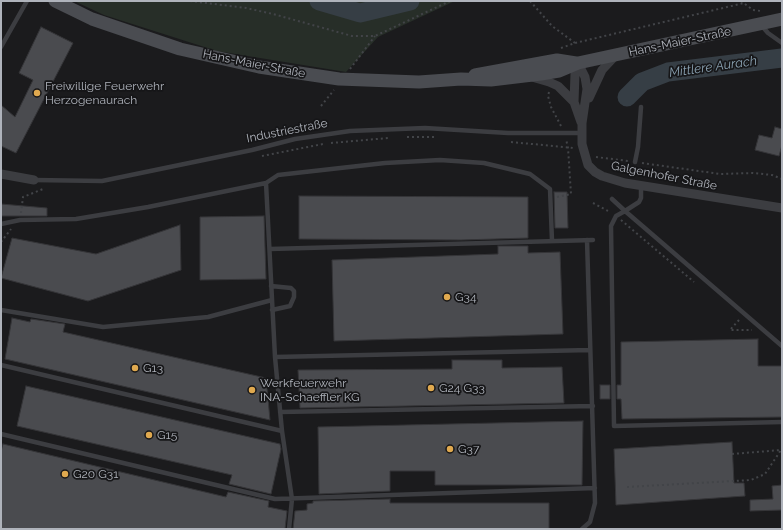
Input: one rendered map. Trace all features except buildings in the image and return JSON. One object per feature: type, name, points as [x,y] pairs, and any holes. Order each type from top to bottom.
[{"type":"street","name":"Hans-Maier-Straße","points":[[55,1],[92,19],[180,49],[259,67],[340,79],[418,82],[461,79],[491,80],[559,71],[578,63],[782,19]]},
{"type":"street","name":"Galgenhofer Straße","points":[[586,105],[602,70],[616,55]]},
{"type":"street","name":"Hans-Maier-Straße","points":[[461,79],[489,72],[557,60],[578,63]]},
{"type":"street","name":"Galgenhofer Straße","points":[[578,63],[575,74],[574,102],[582,128],[586,160],[595,172],[613,180],[641,186],[782,208]]},
{"type":"street","name":"Galgenhofer Straße","points":[[578,63],[586,83],[586,105],[582,128]]},
{"type":"street","name":"Galgenhofer Straße","points":[[528,76],[558,86],[574,102]]},
{"type":"street","name":"Industriestraße","points":[[1,174],[34,180]]},
{"type":"lane","points":[[1,47],[27,1]]},
{"type":"lane","points":[[761,24],[768,33],[782,43]]},
{"type":"lane","points":[[635,162],[638,147],[641,107]]},
{"type":"lane","name":"Industriestraße","points":[[34,180],[102,181],[252,150],[296,139],[350,132],[425,128],[508,134],[564,133],[582,128]]},
{"type":"lane","points":[[1,224],[20,220],[76,219],[148,207],[266,183],[278,175],[384,163],[440,160],[484,163],[530,174],[550,189],[552,241]]},
{"type":"lane","points":[[266,183],[275,357],[282,431],[292,499],[289,529]]},
{"type":"lane","points":[[641,186],[641,198],[639,202],[616,216],[612,222],[611,230],[614,426],[782,422]]},
{"type":"lane","points":[[612,200],[767,331],[782,346]]},
{"type":"lane","points":[[582,529],[590,522],[593,514],[595,488],[587,240]]},
{"type":"lane","points":[[270,249],[594,240]]},
{"type":"lane","points":[[271,286],[291,288],[294,291],[294,297],[290,306],[272,310]]},
{"type":"lane","points":[[1,310],[103,327],[208,316],[272,300]]},
{"type":"lane","points":[[275,357],[590,350]]},
{"type":"lane","points":[[1,365],[282,431]]},
{"type":"lane","points":[[280,412],[593,406]]},
{"type":"lane","points":[[1,434],[275,499],[595,488]]},
{"type":"path","points":[[190,1],[246,8],[352,36],[375,36],[450,1]]},
{"type":"path","points":[[530,1],[552,26],[575,43],[744,3]]},
{"type":"path","points":[[741,1],[753,10]]},
{"type":"path","points":[[551,88],[548,92],[548,101],[564,133],[568,148],[571,194],[567,196]]},
{"type":"path","points":[[405,137],[437,137]]},
{"type":"path","points":[[257,157],[327,143],[390,138]]},
{"type":"path","points":[[507,141],[568,148]]},
{"type":"path","points":[[603,158],[720,174],[753,173],[772,175],[782,179]]},
{"type":"path","points":[[34,180],[43,189]]},
{"type":"path","points":[[20,220],[23,197],[43,189],[50,189]]},
{"type":"path","points":[[593,203],[616,216],[698,285]]},
{"type":"path","points":[[734,315],[739,320],[730,330],[767,331]]},
{"type":"path","points":[[745,325],[751,330]]},
{"type":"path","points":[[732,454],[781,450]]},
{"type":"path","points":[[627,487],[751,480],[765,474],[781,450]]},
{"type":"shaded area","points":[[74,1],[455,1],[378,37],[346,72],[217,51],[104,15]]},
{"type":"waterway","name":"Mittlere Aurach","points":[[319,1],[360,13],[410,1]]},
{"type":"waterway","name":"Mittlere Aurach","points":[[627,97],[642,82],[668,72],[782,58]]},
{"type":"place","name":"Freiwillige Feuerwehr Herzogenaurach","points":[[37,93]]},
{"type":"place","name":"G34","points":[[447,297]]},
{"type":"place","name":"G13","points":[[135,368]]},
{"type":"place","name":"G24 G33","points":[[431,388]]},
{"type":"place","name":"Werkfeuerwehr INA-Schaeffler KG","points":[[252,390]]},
{"type":"place","name":"G15","points":[[149,435]]},
{"type":"place","name":"G37","points":[[450,449]]},
{"type":"place","name":"G20 G31","points":[[65,474]]}]
